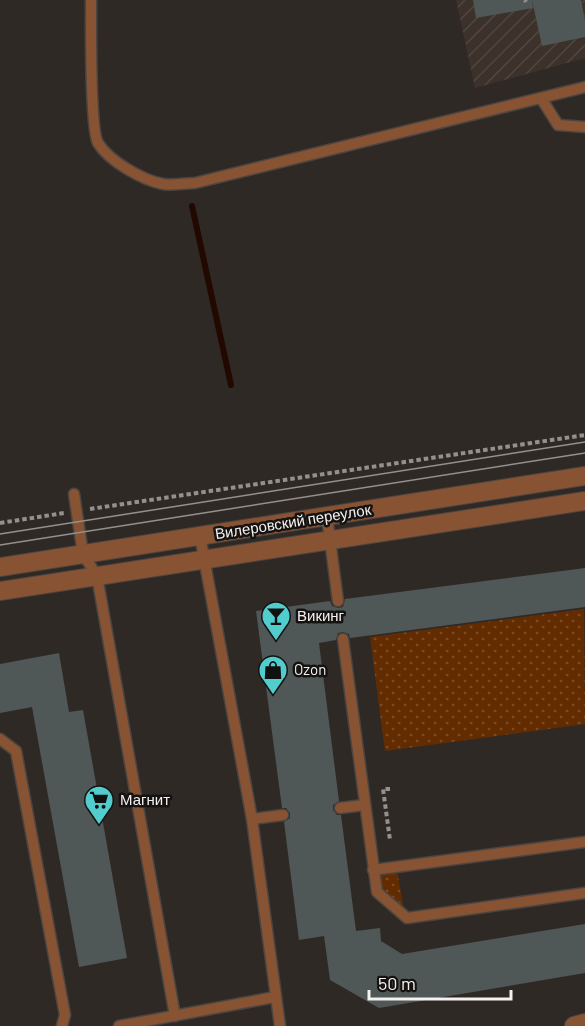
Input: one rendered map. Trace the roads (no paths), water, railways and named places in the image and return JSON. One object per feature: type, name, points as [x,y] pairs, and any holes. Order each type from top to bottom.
[{"type":"street","name":"Вилеровский переулок","points":[[0,567],[585,476]]},
{"type":"street","name":"Вилеровский переулок","points":[[0,591],[585,501]]},
{"type":"street","points":[[574,1026],[585,1023]]},
{"type":"lane","points":[[91,0],[94,115],[97,141],[114,160],[135,173],[164,184],[195,183],[585,87]]},
{"type":"lane","points":[[541,98],[558,125],[585,127]]},
{"type":"lane","points":[[74,494],[83,554],[97,576],[175,1016]]},
{"type":"lane","points":[[327,517],[338,601]]},
{"type":"lane","points":[[200,536],[252,819],[280,1026]]},
{"type":"lane","points":[[343,639],[377,892],[407,918],[585,893]]},
{"type":"lane","points":[[0,739],[16,751],[65,1015],[62,1026]]},
{"type":"lane","points":[[340,808],[364,805]]},
{"type":"lane","points":[[252,819],[283,815]]},
{"type":"lane","points":[[373,870],[585,842]]},
{"type":"lane","points":[[119,1026],[275,997]]},
{"type":"waterway","points":[[192,206],[231,385]]},
{"type":"tram line","points":[[0,534],[585,442]]},
{"type":"tram line","points":[[0,545],[585,453]]},
{"type":"place","name":"Викинг","points":[[276,642]]},
{"type":"place","name":"Ozon","points":[[273,696]]},
{"type":"place","name":"Магнит","points":[[99,826]]}]
